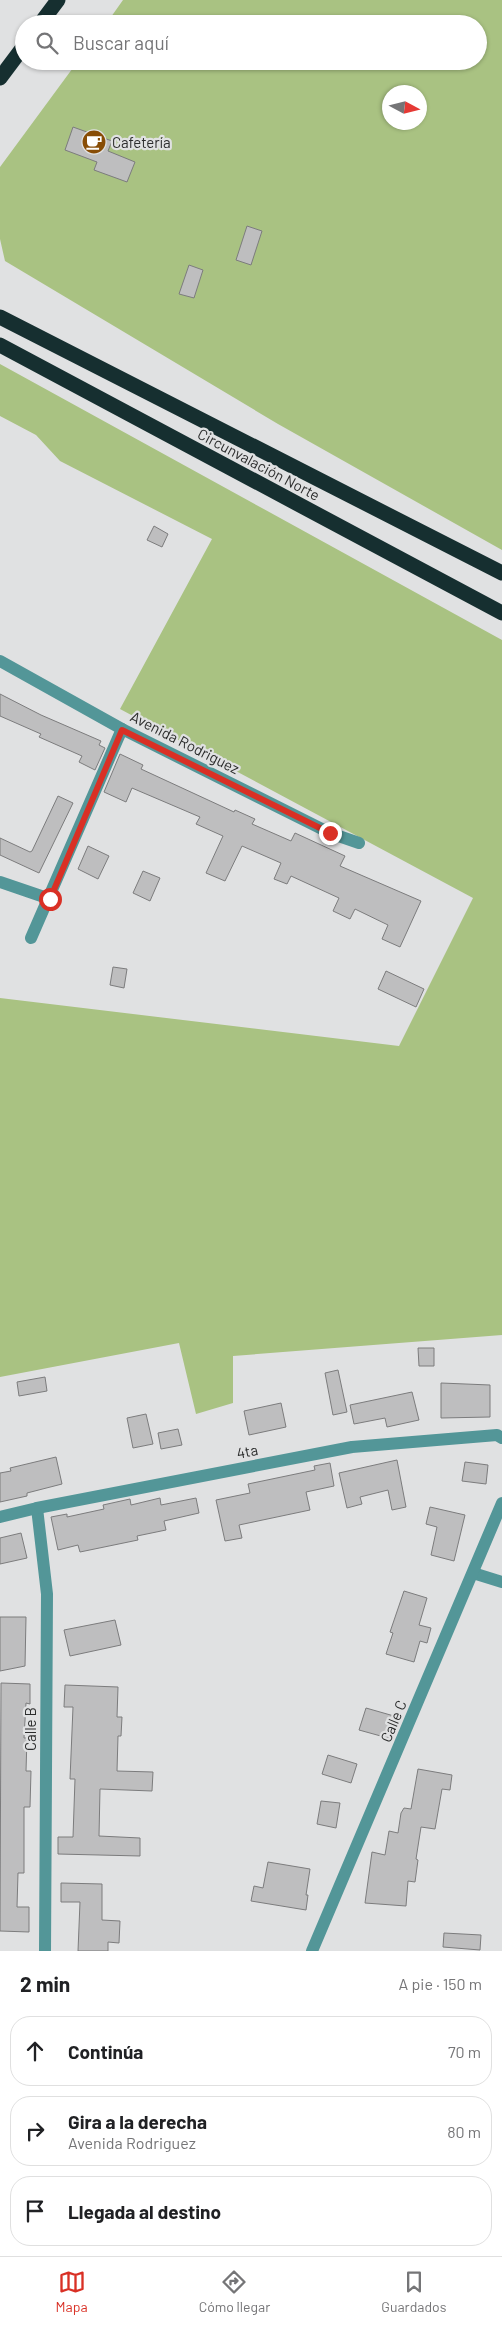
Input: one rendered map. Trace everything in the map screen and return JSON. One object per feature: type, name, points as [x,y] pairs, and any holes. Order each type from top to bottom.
[{"type":"highway","points":[[47,15],[58,0]]},
{"type":"highway","points":[[0,78],[15,58]]},
{"type":"highway","name":"Circunvalación Norte","points":[[0,317],[502,573]]},
{"type":"highway","name":"Circunvalación Norte","points":[[0,346],[502,613]]},
{"type":"street","name":"Avenida Rodriguez","points":[[0,661],[122,730],[330,833],[360,843]]},
{"type":"street","points":[[32,938],[122,730]]},
{"type":"street","points":[[0,882],[50,899]]},
{"type":"street","name":"4ta","points":[[0,1517],[36,1508],[352,1448],[497,1435],[502,1438]]},
{"type":"street","name":"Calle C","points":[[312,1951],[502,1503]]},
{"type":"street","name":"Calle B","points":[[36,1508],[47,1594],[45,1951]]},
{"type":"street","points":[[473,1573],[502,1582]]},
{"type":"green space","points":[[123,0],[502,0],[502,550],[278,424],[5,261],[0,239],[0,167],[71,70],[487,70],[487,15],[112,15]]},
{"type":"green space","points":[[0,364],[502,640],[502,1335],[233,1356],[233,1403],[196,1414],[179,1343],[0,1377],[0,998],[399,1046],[473,898],[120,709],[212,539],[60,461],[36,435],[0,416]]},
{"type":"building","points":[[73,127],[112,141],[108,151],[135,162],[127,182],[94,170],[97,162],[65,150]]},
{"type":"building","points":[[247,226],[262,231],[251,265],[236,260]]},
{"type":"building","points":[[189,265],[203,270],[194,298],[179,294]]},
{"type":"building","points":[[154,526],[168,534],[162,547],[147,540]]},
{"type":"building","points":[[0,694],[41,715],[101,741],[99,745],[105,748],[95,770],[79,762],[82,756],[39,737],[41,734],[0,716]]},
{"type":"building","points":[[120,754],[143,765],[141,769],[234,812],[235,810],[255,819],[252,824],[291,841],[295,833],[345,856],[340,866],[421,901],[400,947],[382,939],[388,925],[355,909],[350,919],[333,911],[339,898],[291,876],[287,884],[274,879],[281,863],[242,846],[225,881],[206,873],[223,836],[196,824],[200,817],[132,788],[126,802],[104,792]]},
{"type":"building","points":[[58,796],[73,803],[39,873],[0,855],[0,838],[30,852],[32,851]]},
{"type":"building","points":[[88,846],[109,856],[98,879],[78,869]]},
{"type":"building","points":[[143,871],[160,878],[150,901],[133,893]]},
{"type":"building","points":[[113,967],[127,969],[124,988],[110,985]]},
{"type":"building","points":[[386,971],[424,989],[416,1007],[378,989]]},
{"type":"building","points":[[418,1348],[434,1348],[434,1366],[419,1366]]},
{"type":"building","points":[[338,1370],[347,1412],[333,1415],[325,1373]]},
{"type":"building","points":[[45,1377],[47,1391],[19,1396],[17,1382]]},
{"type":"building","points":[[441,1383],[490,1385],[490,1417],[441,1418]]},
{"type":"building","points":[[412,1392],[419,1420],[387,1427],[385,1418],[354,1424],[350,1405]]},
{"type":"building","points":[[281,1403],[286,1427],[249,1435],[244,1411]]},
{"type":"building","points":[[146,1414],[153,1444],[133,1448],[127,1418]]},
{"type":"building","points":[[178,1429],[182,1445],[161,1449],[158,1433]]},
{"type":"building","points":[[56,1457],[62,1484],[27,1493],[27,1496],[0,1502],[0,1473],[11,1471],[10,1468]]},
{"type":"building","points":[[397,1460],[406,1507],[392,1510],[388,1490],[360,1497],[362,1504],[347,1508],[339,1473]]},
{"type":"building","points":[[465,1462],[488,1465],[486,1484],[462,1481]]},
{"type":"building","points":[[330,1463],[334,1486],[306,1492],[310,1510],[239,1525],[242,1538],[225,1541],[216,1500],[250,1493],[248,1484],[315,1470],[314,1466]]},
{"type":"building","points":[[160,1498],[161,1505],[196,1498],[199,1513],[164,1521],[166,1530],[137,1536],[138,1540],[80,1552],[78,1545],[58,1550],[51,1517],[67,1514],[67,1517],[104,1509],[103,1505],[130,1499],[131,1505]]},
{"type":"building","points":[[430,1507],[465,1515],[454,1561],[431,1555],[437,1527],[426,1524]]},
{"type":"building","points":[[21,1533],[27,1558],[0,1564],[0,1538]]},
{"type":"building","points":[[404,1591],[427,1598],[419,1625],[431,1628],[427,1643],[420,1641],[414,1662],[386,1654],[393,1633],[390,1632]]},
{"type":"building","points":[[0,1617],[26,1617],[25,1666],[0,1671]]},
{"type":"building","points":[[115,1620],[121,1645],[70,1656],[64,1630]]},
{"type":"building","points":[[1,1683],[30,1684],[30,1704],[26,1703],[24,1738],[27,1738],[26,1771],[31,1771],[30,1807],[24,1807],[24,1873],[18,1873],[17,1907],[29,1907],[29,1932],[0,1931]]},
{"type":"building","points":[[65,1685],[118,1687],[117,1717],[122,1717],[121,1736],[118,1736],[117,1771],[153,1772],[152,1791],[100,1789],[99,1836],[140,1838],[140,1856],[58,1854],[58,1837],[73,1837],[75,1779],[70,1779],[73,1707],[64,1707]]},
{"type":"building","points":[[366,1708],[394,1716],[388,1738],[359,1730]]},
{"type":"building","points":[[328,1755],[357,1764],[351,1783],[322,1774]]},
{"type":"building","points":[[418,1769],[452,1775],[450,1790],[442,1789],[435,1829],[421,1827],[416,1859],[418,1860],[415,1882],[408,1881],[406,1906],[365,1903],[372,1852],[385,1855],[389,1831],[398,1833],[401,1813],[404,1808],[411,1809]]},
{"type":"building","points":[[321,1801],[340,1803],[336,1828],[317,1824]]},
{"type":"building","points":[[268,1862],[310,1869],[306,1910],[251,1901],[254,1886],[263,1888]]},
{"type":"building","points":[[61,1883],[102,1884],[102,1920],[120,1921],[119,1943],[108,1942],[108,1951],[78,1951],[80,1902],[61,1902]]},
{"type":"building","points":[[444,1933],[481,1935],[480,1950],[443,1947]]},
{"type":"place","name":"Cafetería","points":[[94,142]]},
{"type":"route","points":[[50,899],[122,730],[330,833]]}]
